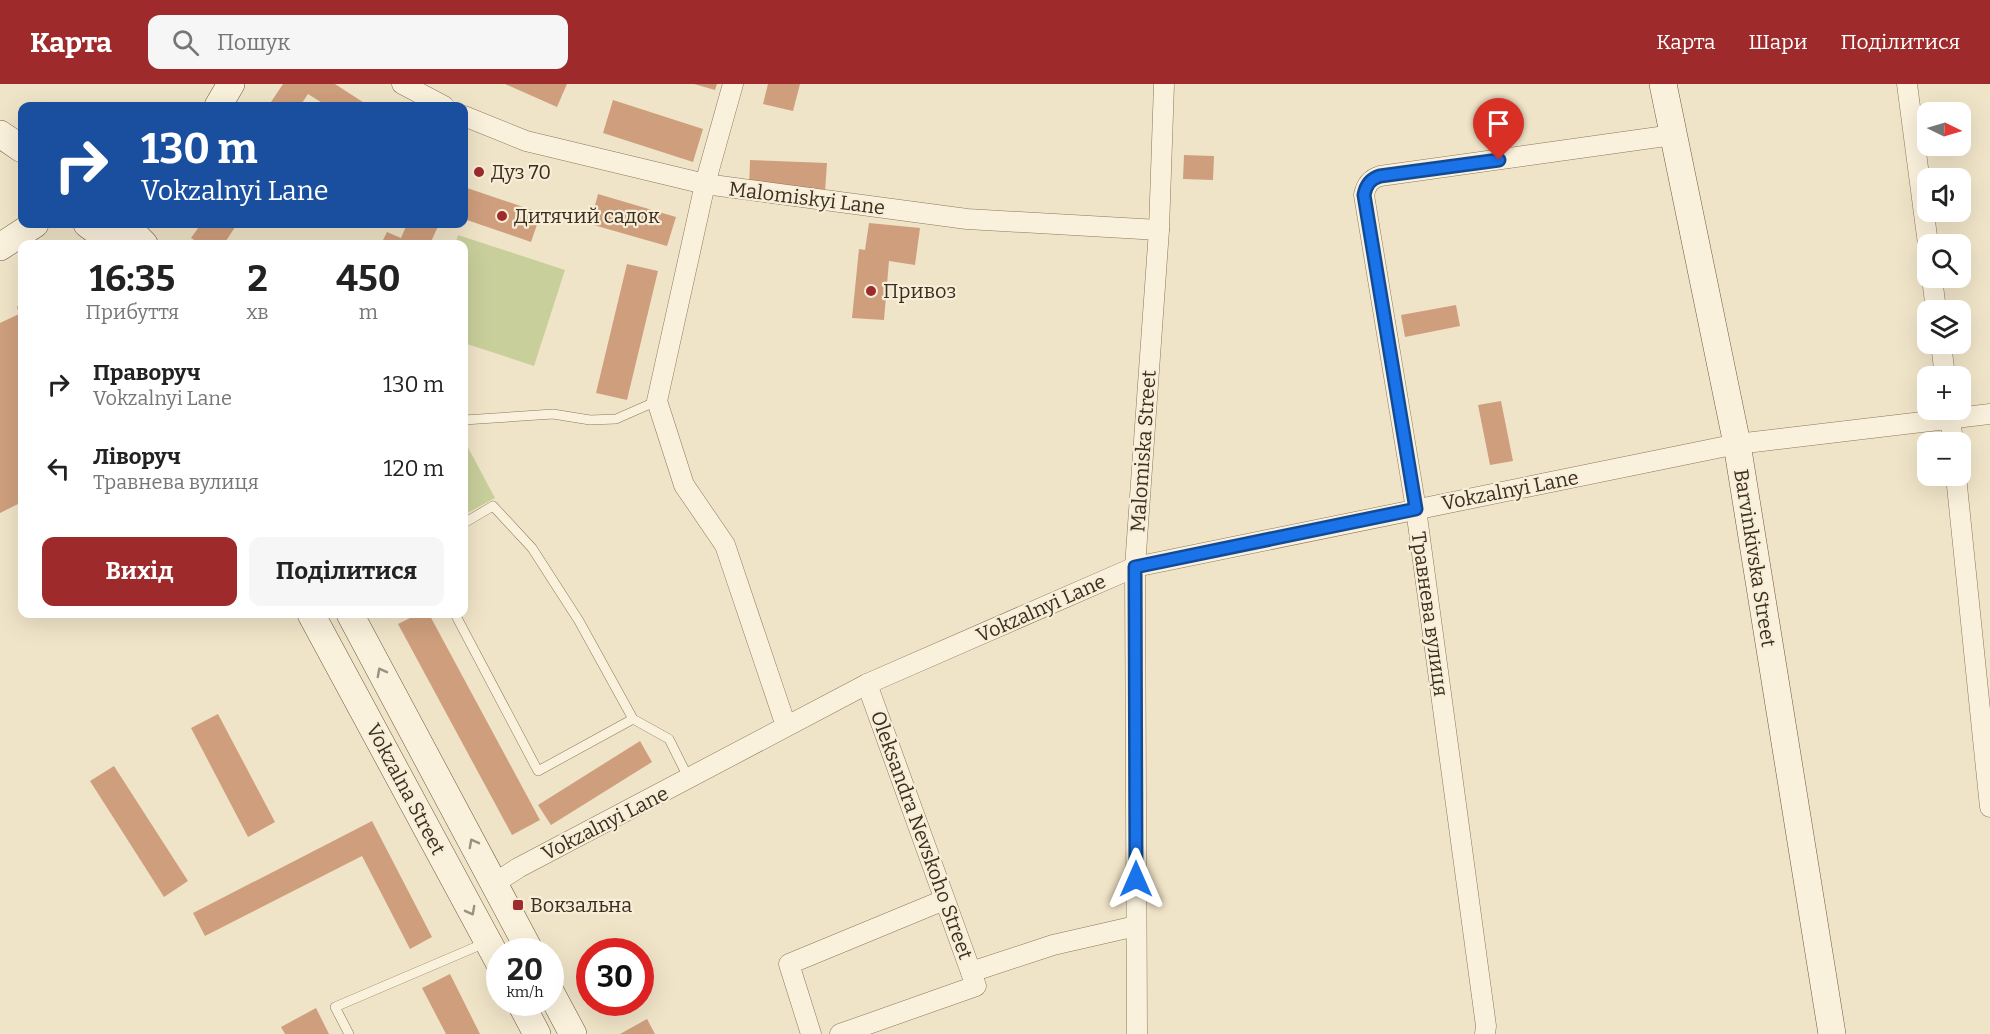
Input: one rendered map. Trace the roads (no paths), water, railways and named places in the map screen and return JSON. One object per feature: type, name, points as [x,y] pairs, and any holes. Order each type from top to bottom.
[{"type":"street","points":[[220,102],[231,84]]},
{"type":"street","points":[[402,84],[436,102]]},
{"type":"street","points":[[733,84],[705,184],[657,401],[684,485],[725,546],[786,726]]},
{"type":"street","name":"Malomiska Street","points":[[1137,1034],[1135,567],[1159,230],[1164,84]]},
{"type":"street","name":"Barvinkivska Street","points":[[1663,84],[1737,444],[1832,1034]]},
{"type":"street","points":[[1907,84],[1927,234]]},
{"type":"street","name":"Malomiskyi Lane","points":[[468,118],[526,141],[705,184],[968,219],[1159,230]]},
{"type":"street","points":[[0,134],[18,146]]},
{"type":"street","name":"Травнева вулиця","points":[[1485,1034],[1416,509],[1364,195],[1368,182],[1373,178],[1386,175],[1674,135]]},
{"type":"street","points":[[0,247],[29,228]]},
{"type":"street","points":[[92,228],[109,240]]},
{"type":"street","points":[[128,228],[140,240]]},
{"type":"street","name":"Vokzalnyi Lane","points":[[1971,414],[1990,414]]},
{"type":"street","name":"Vokzalnyi Lane","points":[[495,883],[518,868],[867,684],[1135,567],[1737,444],[1917,419]]},
{"type":"street","points":[[1957,486],[1990,807]]},
{"type":"street","name":"Vokzalna Street","points":[[313,618],[486,938]]},
{"type":"street","name":"Vokzalna Street","points":[[352,618],[523,938]]},
{"type":"street","name":"Oleksandra Nevskoho Street","points":[[867,684],[974,979]]},
{"type":"street","points":[[811,1034],[789,964],[944,900]]},
{"type":"street","points":[[840,1034],[1053,945],[1136,927]]},
{"type":"street","points":[[527,1016],[537,1034]]},
{"type":"street","points":[[563,1016],[573,1034]]},
{"type":"lane","points":[[468,420],[553,414],[590,420],[616,419],[657,401]]},
{"type":"lane","points":[[468,522],[493,506],[532,548],[579,621],[633,720],[669,739],[689,779]]},
{"type":"lane","points":[[457,618],[538,771],[633,720]]},
{"type":"lane","points":[[349,1034],[335,1007],[486,956]]},
{"type":"place","name":"Дуз 70","points":[[479,172]]},
{"type":"place","name":"Дитячий садок","points":[[502,216]]},
{"type":"place","name":"Привоз","points":[[871,291]]},
{"type":"place","name":"Вокзальна","points":[[518,905]]}]
